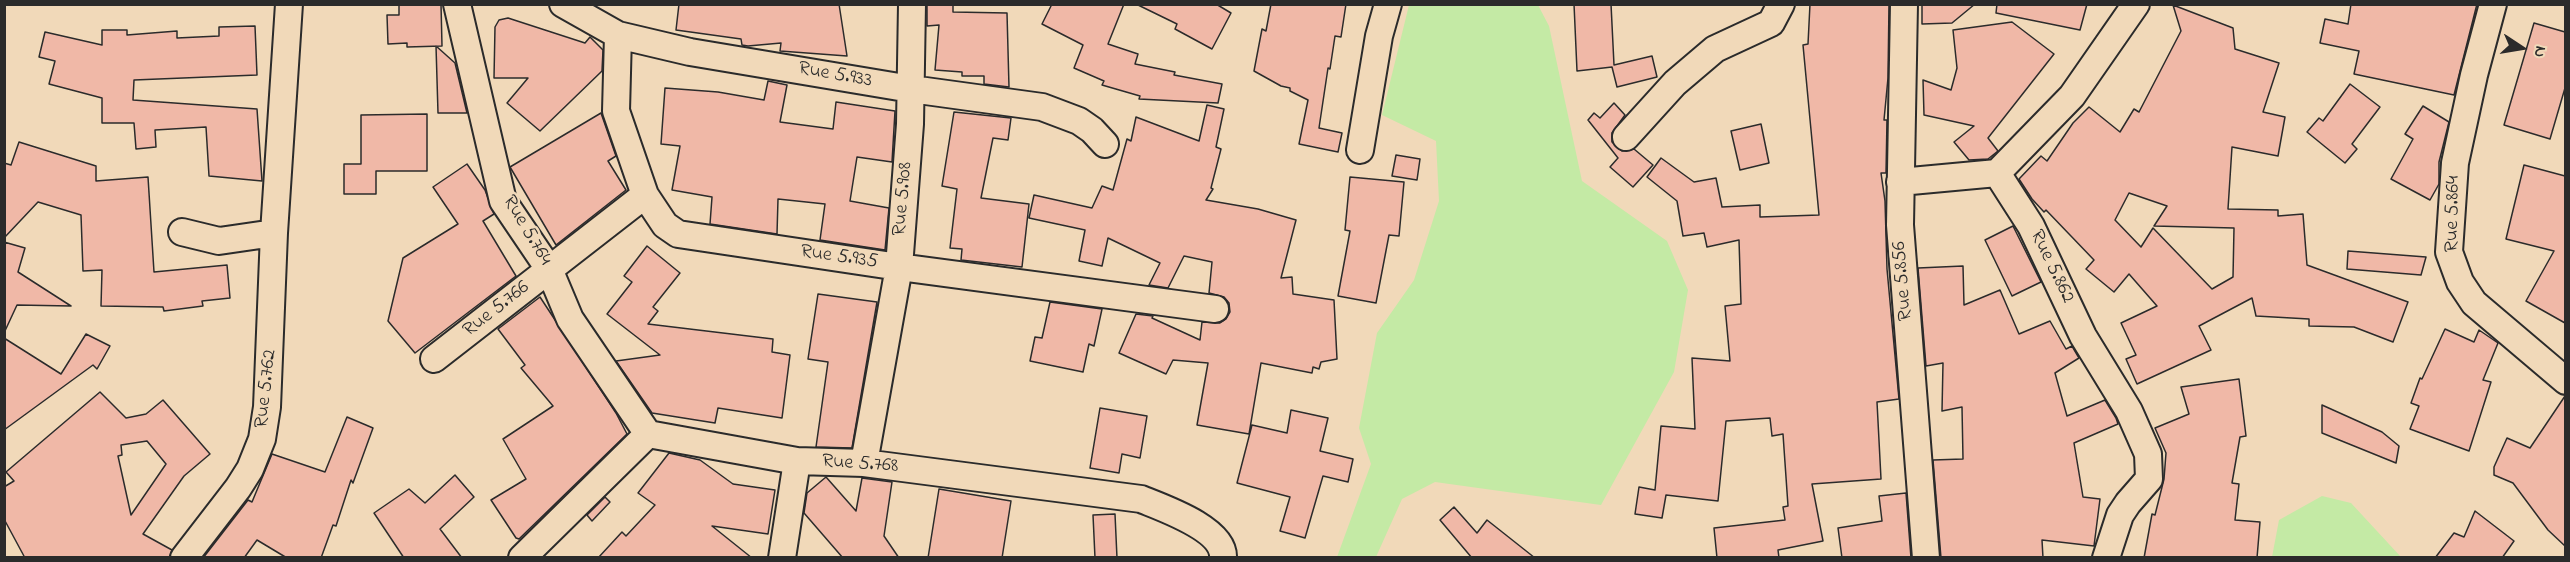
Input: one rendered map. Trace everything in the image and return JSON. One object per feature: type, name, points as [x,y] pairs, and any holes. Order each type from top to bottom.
[{"type":"street","name":"Rue 5.762","points":[[184,558],[238,488],[250,469],[262,439],[271,350],[274,233],[290,4]]},
{"type":"street","name":"Rue 5.764","points":[[457,4],[503,201],[549,269],[570,319],[648,434]]},
{"type":"street","name":"Rue 5.933","points":[[563,4],[618,35],[690,52],[911,89],[1042,107],[1079,121],[1092,130],[1105,144]]},
{"type":"street","name":"Rue 5.908","points":[[864,463],[899,267],[911,89],[912,4]]},
{"type":"street","points":[[1360,150],[1379,36],[1388,4]]},
{"type":"street","points":[[1626,137],[1675,83],[1714,49],[1771,22],[1781,4]]},
{"type":"street","name":"Rue 5.856","points":[[1904,4],[1899,225],[1926,558]]},
{"type":"street","points":[[1900,182],[1997,173],[2072,96],[2136,4]]},
{"type":"street","name":"Rue 5.864","points":[[2493,4],[2474,75],[2455,163],[2450,252],[2460,282],[2474,303],[2565,381]]},
{"type":"street","name":"Rue 5.935","points":[[618,35],[616,111],[645,195],[665,225],[678,234],[899,267],[1215,309]]},
{"type":"street","name":"Rue 5.862","points":[[1997,173],[2036,234],[2083,336],[2129,411],[2148,454],[2149,479],[2127,503],[2120,515],[2106,558]]},
{"type":"street","name":"Rue 5.766","points":[[434,359],[645,195]]},
{"type":"street","points":[[182,232],[219,241],[274,233]]},
{"type":"street","points":[[522,558],[648,434]]},
{"type":"street","name":"Rue 5.768","points":[[648,434],[798,461],[864,463],[1141,499],[1181,515],[1214,536],[1224,551],[1223,558]]},
{"type":"street","points":[[782,558],[798,461]]},
{"type":"green space","points":[[1409,5],[1538,5],[1549,26],[1582,181],[1667,241],[1688,290],[1674,372],[1601,505],[1435,482],[1402,499],[1376,557],[1337,557],[1371,464],[1359,428],[1377,333],[1414,280],[1439,201],[1436,141],[1382,115]]},
{"type":"green space","points":[[2322,496],[2351,503],[2401,557],[2272,557],[2279,520]]},
{"type":"building","points":[[399,4],[441,4],[442,46],[407,47],[407,43],[388,44],[387,15],[399,15]]},
{"type":"building","points":[[679,4],[839,4],[847,56],[780,51],[781,43],[748,46],[742,45],[741,39],[676,30]]},
{"type":"building","points":[[927,4],[953,4],[953,12],[1007,13],[1009,87],[984,84],[984,76],[962,76],[962,72],[935,70],[939,25],[927,26]]},
{"type":"building","points":[[1052,4],[1124,4],[1108,44],[1138,54],[1135,64],[1175,72],[1174,75],[1222,84],[1218,103],[1139,99],[1140,96],[1102,85],[1104,81],[1074,68],[1083,45],[1042,24]]},
{"type":"building","points":[[1136,4],[1216,4],[1231,13],[1212,49],[1175,29],[1177,24]]},
{"type":"building","points":[[1271,4],[1346,4],[1341,37],[1335,36],[1330,69],[1328,68],[1319,128],[1342,133],[1338,152],[1299,144],[1308,100],[1290,91],[1290,88],[1281,86],[1254,71],[1262,29],[1266,31]]},
{"type":"building","points":[[1574,4],[1611,4],[1614,65],[1652,56],[1657,77],[1617,87],[1612,67],[1577,71]]},
{"type":"building","points":[[1810,4],[1889,4],[1888,78],[1884,120],[1887,120],[1886,173],[1881,173],[1899,399],[1877,402],[1881,479],[1812,484],[1823,541],[1778,550],[1779,558],[1717,558],[1714,528],[1785,520],[1783,507],[1788,506],[1783,434],[1772,436],[1770,418],[1726,421],[1718,501],[1666,495],[1662,518],[1635,514],[1639,487],[1655,490],[1661,426],[1695,429],[1692,358],[1730,361],[1725,306],[1741,304],[1739,240],[1707,247],[1704,233],[1683,236],[1677,201],[1647,177],[1661,158],[1694,182],[1716,178],[1722,207],[1760,205],[1760,217],[1819,215],[1803,45],[1808,44]]},
{"type":"building","points":[[1922,4],[1975,4],[1952,23],[1922,24]]},
{"type":"building","points":[[1997,4],[2087,4],[2080,30],[1996,13]]},
{"type":"building","points":[[2351,4],[2477,4],[2454,95],[2354,74],[2359,51],[2320,43],[2325,19],[2348,24]]},
{"type":"building","points":[[2173,5],[2233,28],[2235,49],[2279,63],[2263,112],[2285,117],[2278,156],[2232,147],[2228,209],[2278,210],[2278,216],[2303,214],[2307,265],[2408,302],[2393,342],[2354,327],[2309,326],[2309,319],[2256,316],[2252,298],[2199,326],[2211,350],[2137,384],[2126,359],[2136,355],[2121,323],[2157,306],[2129,274],[2114,292],[2086,269],[2094,260],[2046,210],[2044,212],[2019,179],[2041,156],[2047,161],[2073,123],[2089,107],[2120,132],[2134,109],[2139,112],[2181,31]],"holes":[[[2129,193],[2167,206],[2154,226],[2234,228],[2233,277],[2212,289],[2153,228],[2141,247],[2115,220]]]},
{"type":"building","points":[[508,18],[585,43],[590,37],[603,50],[602,71],[540,131],[507,103],[528,78],[494,78],[495,27],[499,20]]},
{"type":"building","points":[[2012,22],[2054,54],[1988,138],[1998,151],[1988,159],[1969,160],[1954,142],[1974,126],[1924,115],[1923,80],[1951,90],[1957,68],[1953,30]]},
{"type":"building","points":[[2534,23],[2565,32],[2565,88],[2550,139],[2504,125]]},
{"type":"building","points":[[255,26],[257,75],[134,80],[133,100],[257,109],[262,181],[209,176],[206,127],[155,130],[156,147],[136,149],[134,123],[102,123],[102,98],[49,84],[55,61],[39,57],[45,32],[102,45],[102,30],[127,30],[127,35],[177,31],[177,38],[219,36],[219,27]]},
{"type":"building","points":[[436,46],[455,63],[467,113],[438,113]]},
{"type":"building","points":[[768,81],[787,85],[780,122],[833,129],[836,102],[895,111],[892,162],[857,157],[850,201],[889,208],[885,250],[820,240],[825,204],[778,199],[777,234],[710,224],[712,197],[672,190],[680,146],[661,144],[665,88],[718,92],[764,100]]},
{"type":"building","points":[[2350,84],[2380,107],[2352,144],[2357,149],[2345,163],[2307,132],[2319,118],[2323,121]]},
{"type":"building","points":[[1614,103],[1625,115],[1612,133],[1612,142],[1622,151],[1634,149],[1653,165],[1633,187],[1610,167],[1618,158],[1588,120],[1594,113],[1600,118]]},
{"type":"building","points":[[1207,105],[1224,109],[1216,147],[1221,149],[1211,188],[1213,189],[1206,200],[1258,209],[1296,220],[1281,278],[1292,277],[1293,294],[1334,300],[1337,359],[1321,362],[1319,369],[1313,367],[1312,373],[1261,363],[1249,434],[1197,425],[1208,363],[1173,360],[1166,374],[1119,353],[1136,314],[1153,316],[1152,318],[1200,340],[1202,322],[1220,323],[1226,319],[1230,312],[1229,303],[1224,297],[1209,293],[1212,262],[1184,256],[1168,288],[1149,285],[1160,263],[1108,238],[1102,266],[1079,261],[1085,230],[1029,218],[1034,195],[1092,208],[1102,186],[1113,190],[1127,139],[1131,141],[1136,117],[1199,141]]},
{"type":"building","points":[[2423,106],[2449,122],[2439,162],[2439,184],[2430,200],[2391,179],[2413,139],[2405,134]]},
{"type":"building","points":[[954,112],[1011,118],[1008,140],[993,138],[981,198],[1029,204],[1022,267],[961,260],[962,249],[950,248],[957,189],[942,186]]},
{"type":"building","points":[[601,113],[616,156],[608,161],[626,190],[556,245],[510,167]]},
{"type":"building","points":[[427,114],[427,171],[376,171],[376,194],[344,194],[344,164],[361,164],[361,115]]},
{"type":"building","points":[[1761,124],[1769,163],[1740,170],[1731,131]]},
{"type":"building","points":[[19,142],[96,166],[96,181],[148,177],[154,272],[227,265],[230,298],[202,301],[203,306],[164,311],[163,307],[101,306],[102,270],[83,271],[81,215],[38,202],[4,238],[4,163],[11,165]]},
{"type":"building","points":[[1396,155],[1420,159],[1417,180],[1392,176]]},
{"type":"building","points":[[467,164],[485,190],[494,214],[483,221],[516,276],[415,353],[388,321],[403,258],[458,224],[433,187]]},
{"type":"building","points":[[2524,165],[2565,176],[2565,323],[2526,301],[2554,251],[2506,239]]},
{"type":"building","points":[[1350,177],[1404,182],[1399,236],[1389,235],[1376,303],[1338,296],[1350,231],[1345,230]]},
{"type":"building","points":[[2013,226],[2041,282],[2012,296],[1985,240]]},
{"type":"building","points":[[4,242],[25,248],[18,272],[71,306],[17,305],[4,333]]},
{"type":"building","points":[[647,246],[680,273],[653,307],[658,311],[648,324],[773,339],[772,352],[790,355],[782,418],[718,408],[715,423],[652,413],[616,361],[660,355],[607,314],[632,282],[624,276]]},
{"type":"building","points":[[2348,251],[2426,257],[2421,275],[2347,269]]},
{"type":"building","points":[[1963,266],[1964,305],[2000,290],[2019,334],[2050,321],[2066,349],[2072,346],[2079,358],[2055,373],[2067,416],[2105,400],[2116,418],[2118,424],[2074,443],[2083,497],[2100,499],[2094,546],[2042,540],[2043,558],[1941,558],[1933,460],[1963,459],[1962,407],[1942,411],[1943,363],[1926,366],[1918,268]]},
{"type":"building","points":[[818,294],[877,302],[852,448],[816,447],[828,362],[808,359]]},
{"type":"building","points":[[540,297],[616,413],[627,434],[519,539],[516,538],[491,500],[526,479],[503,439],[553,406],[521,368],[525,365],[498,329]]},
{"type":"building","points":[[1050,302],[1102,309],[1094,346],[1089,344],[1083,372],[1030,361],[1035,337],[1042,338]]},
{"type":"building","points":[[2445,329],[2474,342],[2479,330],[2498,343],[2483,380],[2491,382],[2469,451],[2410,429],[2419,406],[2411,403],[2420,378],[2422,379]]},
{"type":"building","points":[[86,334],[110,346],[97,369],[93,365],[4,430],[4,338],[61,374]]},
{"type":"building","points":[[2239,379],[2246,436],[2240,437],[2232,483],[2239,484],[2235,520],[2260,522],[2257,558],[2144,558],[2152,514],[2155,515],[2164,479],[2166,453],[2155,428],[2189,414],[2181,387]]},
{"type":"building","points":[[100,392],[126,418],[146,414],[163,400],[210,454],[184,476],[143,534],[172,550],[169,558],[25,558],[4,519],[4,487],[14,481],[6,472]],"holes":[[[147,441],[166,464],[131,515],[118,456],[122,455],[121,445]]]},
{"type":"building","points":[[2565,396],[2565,546],[2548,530],[2513,483],[2494,475],[2494,467],[2507,438],[2530,448]]},
{"type":"building","points":[[2322,405],[2382,432],[2399,446],[2396,463],[2322,433]]},
{"type":"building","points":[[1100,408],[1147,416],[1140,458],[1122,454],[1119,473],[1090,468]]},
{"type":"building","points":[[1291,410],[1328,418],[1320,451],[1353,459],[1348,482],[1323,476],[1305,538],[1280,531],[1290,497],[1237,483],[1252,425],[1287,433]]},
{"type":"building","points":[[347,417],[373,428],[353,483],[351,480],[336,526],[333,525],[321,558],[287,558],[257,540],[244,558],[203,558],[248,500],[252,502],[272,454],[325,472]]},
{"type":"building","points":[[669,453],[700,460],[733,484],[775,490],[768,534],[712,526],[752,558],[598,558],[622,532],[626,536],[655,505],[638,493]]},
{"type":"building","points":[[455,475],[474,497],[440,529],[462,558],[404,558],[374,513],[409,489],[425,503]]},
{"type":"building","points":[[826,477],[856,511],[862,478],[892,482],[884,536],[899,558],[843,558],[804,513],[807,493]]},
{"type":"building","points":[[939,489],[1011,501],[1002,558],[928,558]]},
{"type":"building","points":[[1906,493],[1911,558],[1842,558],[1838,528],[1882,521],[1879,496]]},
{"type":"building","points":[[605,497],[610,502],[592,521],[587,515]]},
{"type":"building","points":[[1454,507],[1477,533],[1487,520],[1535,558],[1472,558],[1440,520]]},
{"type":"building","points":[[2475,511],[2514,541],[2502,558],[2435,558],[2454,533],[2464,537]]},
{"type":"building","points":[[1115,514],[1117,558],[1095,558],[1093,515]]}]
